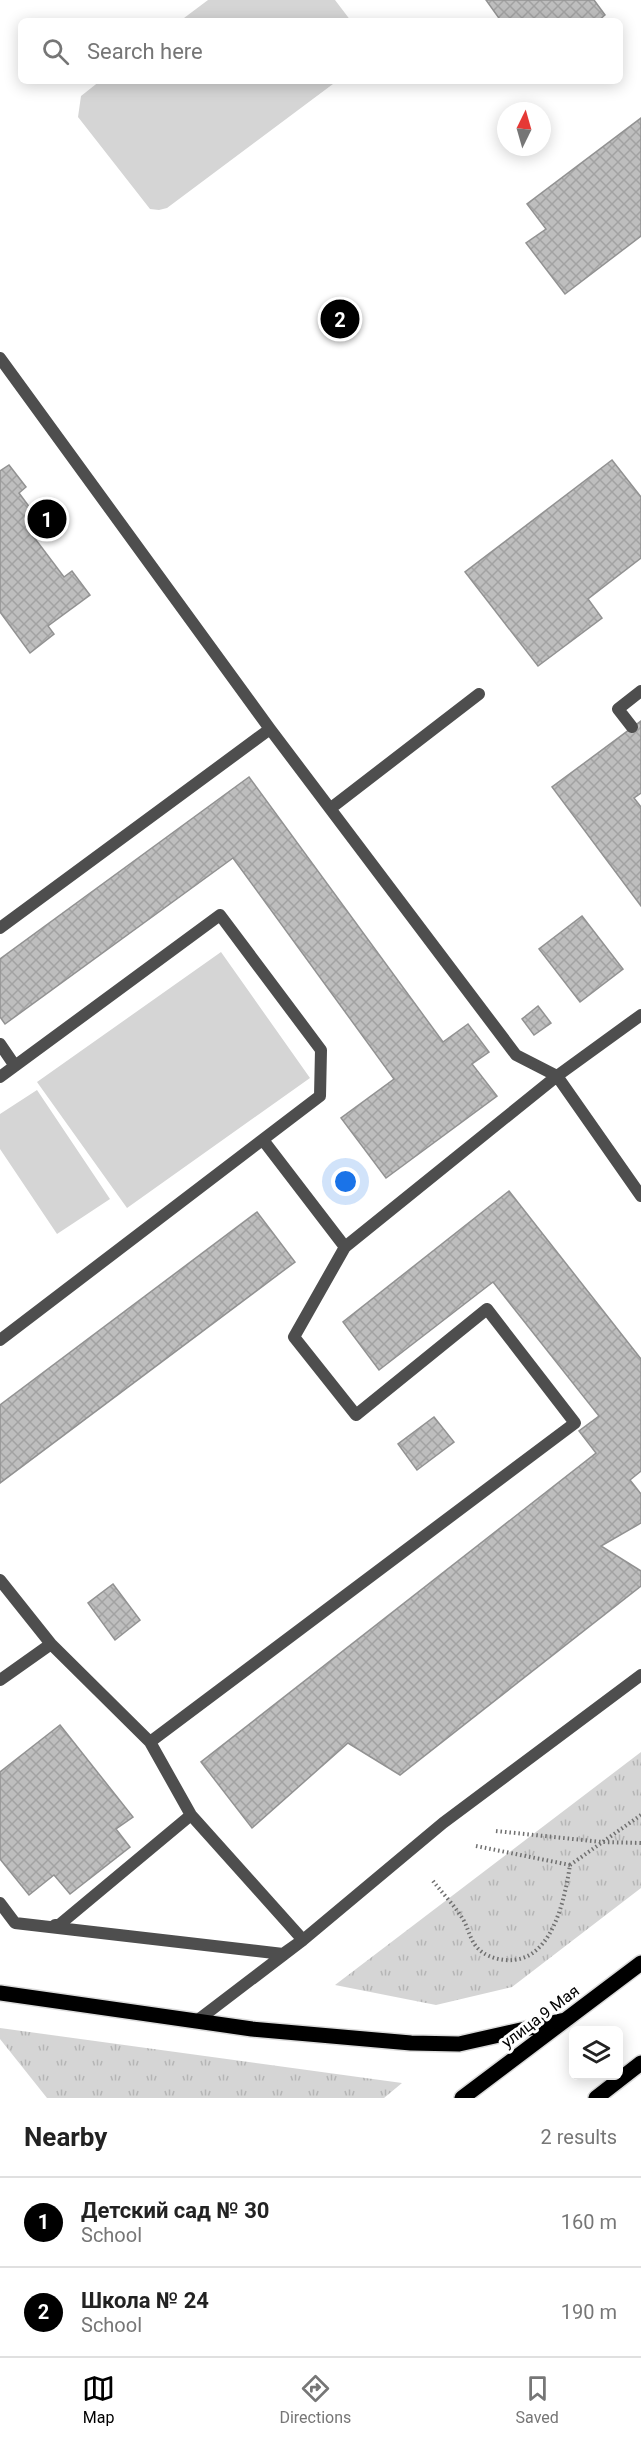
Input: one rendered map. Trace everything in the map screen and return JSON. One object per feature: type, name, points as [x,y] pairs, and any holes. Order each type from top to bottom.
[{"type":"main road","name":"улица 9 Мая","points":[[462,2098],[641,1963]]},
{"type":"main road","points":[[0,1993],[252,2029],[411,2043],[459,2044],[565,2020]]},
{"type":"main road","points":[[596,2098],[641,2063]]},
{"type":"lane","points":[[0,358],[270,729],[516,1056],[556,1076],[641,1196]]},
{"type":"lane","points":[[632,727],[618,709],[641,691]]},
{"type":"lane","points":[[331,808],[479,694]]},
{"type":"lane","points":[[0,928],[270,729]]},
{"type":"lane","points":[[0,1077],[220,915],[321,1050],[320,1096],[0,1340]]},
{"type":"lane","points":[[150,1742],[575,1423],[487,1309],[356,1415],[294,1337],[345,1247],[556,1076],[641,1015]]},
{"type":"lane","points":[[0,1044],[15,1066]]},
{"type":"lane","points":[[263,1140],[345,1247]]},
{"type":"lane","points":[[0,1580],[51,1644],[150,1742],[191,1815],[303,1940]]},
{"type":"lane","points":[[0,1680],[51,1644]]},
{"type":"lane","points":[[198,2020],[303,1940],[443,1823],[641,1675]]},
{"type":"lane","points":[[0,1903],[15,1923],[59,1925],[191,1815]]},
{"type":"lane","points":[[49,1925],[283,1954]]},
{"type":"path","points":[[476,1846],[570,1865],[641,1815]]},
{"type":"path","points":[[496,1831],[602,1842],[641,1843]]},
{"type":"path","points":[[433,1881],[464,1922],[471,1940],[483,1953],[505,1961],[520,1959],[541,1948],[548,1938],[568,1883],[570,1865]]},
{"type":"green space","points":[[208,0],[335,0],[349,18],[184,18]]},
{"type":"green space","points":[[96,84],[333,84],[167,208],[159,210],[150,209],[78,117],[81,96]]},
{"type":"green space","points":[[221,952],[310,1078],[127,1208],[37,1082]]},
{"type":"green space","points":[[37,1090],[110,1199],[57,1234],[0,1149],[0,1114]]},
{"type":"green space","points":[[641,1752],[641,1888],[512,1987],[436,2005],[335,1985]]},
{"type":"green space","points":[[0,2028],[402,2083],[384,2098],[47,2098],[0,2039]]},
{"type":"building","points":[[486,0],[594,0],[605,15],[602,18],[499,18]]},
{"type":"building","points":[[641,118],[641,236],[565,294],[526,243],[546,229],[527,204]]},
{"type":"building","points":[[612,460],[641,497],[641,558],[588,599],[602,618],[538,666],[465,572]]},
{"type":"building","points":[[9,465],[26,487],[19,493],[45,528],[33,536],[64,577],[72,571],[90,595],[48,626],[54,634],[30,653],[0,612],[0,471]]},
{"type":"building","points":[[641,721],[641,793],[634,798],[641,807],[641,906],[552,787]]},
{"type":"building","points":[[249,777],[443,1042],[468,1024],[489,1052],[472,1064],[497,1096],[386,1178],[341,1118],[394,1079],[233,858],[5,1024],[0,1017],[0,959]]},
{"type":"building","points":[[582,916],[623,969],[580,1002],[539,949]]},
{"type":"building","points":[[538,1006],[551,1023],[534,1035],[522,1019]]},
{"type":"building","points":[[509,1191],[641,1359],[641,1471],[630,1480],[641,1494],[641,1523],[601,1546],[641,1571],[641,1586],[400,1775],[348,1743],[252,1828],[201,1762],[596,1453],[579,1431],[599,1416],[493,1282],[379,1370],[343,1322]]},
{"type":"building","points":[[257,1212],[295,1262],[0,1483],[0,1405]]},
{"type":"building","points":[[434,1417],[454,1442],[417,1470],[398,1444]]},
{"type":"building","points":[[113,1584],[140,1620],[115,1640],[88,1603]]},
{"type":"building","points":[[60,1725],[133,1817],[116,1829],[130,1847],[70,1894],[54,1875],[29,1895],[0,1859],[0,1772]]},
{"type":"place","name":"Школа № 24","points":[[340,319]]},
{"type":"place","name":"Детский сад № 30","points":[[47,519]]}]
